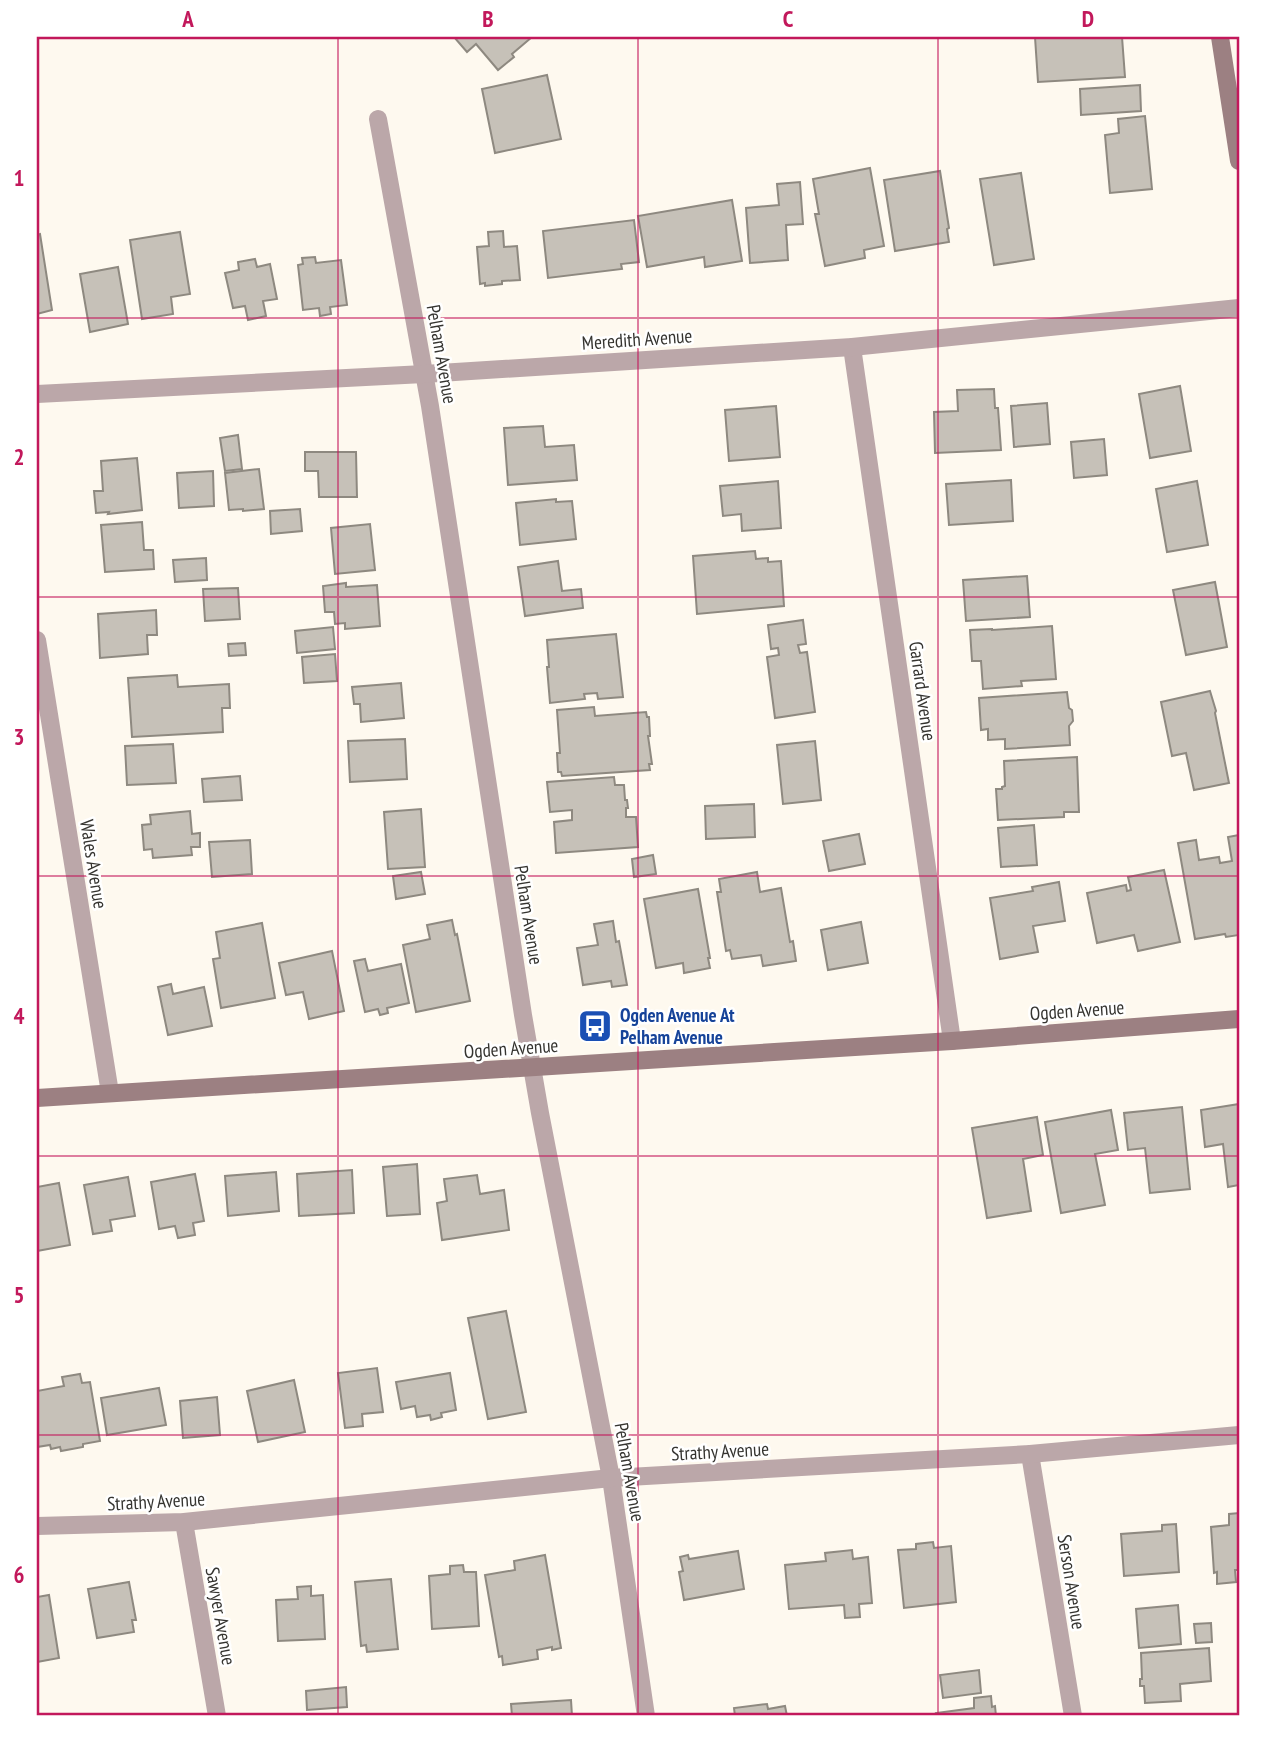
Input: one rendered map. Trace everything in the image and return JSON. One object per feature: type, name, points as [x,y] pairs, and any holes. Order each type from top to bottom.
[{"type":"street","points":[[1220,37],[1239,161]]},
{"type":"street","name":"Pelham Avenue","points":[[378,119],[424,374],[523,1015],[611,1478],[646,1716]]},
{"type":"street","name":"Meredith Avenue","points":[[37,394],[424,374],[852,347],[1239,308]]},
{"type":"street","name":"Garrard Avenue","points":[[852,347],[952,1041]]},
{"type":"street","name":"Wales Avenue","points":[[37,640],[110,1093]]},
{"type":"street","name":"Ogden Avenue","points":[[37,1098],[952,1041],[1239,1018]]},
{"type":"street","name":"Strathy Avenue","points":[[37,1526],[184,1522],[611,1478],[1030,1454],[1239,1436]]},
{"type":"street","name":"Serson Avenue","points":[[1030,1454],[1073,1716]]},
{"type":"street","name":"Sawyer Avenue","points":[[184,1522],[218,1716]]},
{"type":"building","points":[[454,37],[532,37],[498,70],[476,44],[467,52]]},
{"type":"building","points":[[1035,37],[1122,37],[1125,77],[1038,82]]},
{"type":"building","points":[[547,75],[561,139],[495,153],[482,89]]},
{"type":"building","points":[[1140,85],[1141,111],[1081,115],[1080,89]]},
{"type":"building","points":[[1145,116],[1152,189],[1110,193],[1105,135],[1119,133],[1118,119]]},
{"type":"building","points":[[870,168],[884,246],[864,250],[865,258],[825,266],[815,214],[819,214],[813,179]]},
{"type":"building","points":[[940,171],[949,242],[895,251],[884,180]]},
{"type":"building","points":[[1021,173],[1034,259],[994,265],[980,179]]},
{"type":"building","points":[[800,182],[803,224],[786,225],[788,260],[750,263],[746,208],[779,205],[777,184]]},
{"type":"building","points":[[732,200],[742,261],[705,267],[704,257],[647,267],[638,216]]},
{"type":"building","points":[[634,220],[639,262],[621,264],[622,269],[548,278],[543,231]]},
{"type":"building","points":[[503,231],[504,247],[517,246],[520,280],[485,286],[485,283],[480,284],[477,247],[489,246],[488,232]]},
{"type":"building","points":[[180,232],[190,294],[171,297],[173,314],[142,319],[130,240]]},
{"type":"building","points":[[40,234],[52,310],[37,314],[37,235]]},
{"type":"building","points":[[315,257],[316,263],[341,260],[347,305],[330,307],[331,314],[320,316],[319,308],[303,310],[298,265],[303,264],[302,258]]},
{"type":"building","points":[[255,259],[257,267],[270,264],[277,299],[263,301],[266,316],[248,320],[245,306],[233,308],[225,273],[239,270],[238,262]]},
{"type":"building","points":[[118,267],[128,324],[90,332],[80,274]]},
{"type":"building","points":[[1180,386],[1191,451],[1150,458],[1139,394]]},
{"type":"building","points":[[994,389],[1001,450],[935,453],[934,412],[958,411],[957,390]]},
{"type":"building","points":[[1047,403],[1050,444],[1014,447],[1011,406]]},
{"type":"building","points":[[776,406],[780,457],[729,461],[725,410]]},
{"type":"building","points":[[543,426],[545,447],[574,445],[577,480],[508,485],[504,428]]},
{"type":"building","points":[[238,435],[242,469],[225,471],[220,438]]},
{"type":"building","points":[[1104,439],[1107,475],[1074,478],[1071,442]]},
{"type":"building","points":[[305,452],[356,452],[357,497],[319,497],[318,471],[305,471]]},
{"type":"building","points":[[137,458],[142,510],[96,513],[94,491],[103,491],[101,461]]},
{"type":"building","points":[[259,469],[264,509],[229,510],[225,473]]},
{"type":"building","points":[[213,471],[214,506],[179,508],[177,473]]},
{"type":"building","points":[[1011,480],[1013,521],[949,525],[946,484]]},
{"type":"building","points":[[778,481],[781,528],[742,531],[741,514],[723,516],[720,486]]},
{"type":"building","points":[[1197,481],[1208,545],[1167,552],[1156,489]]},
{"type":"building","points":[[556,499],[556,502],[572,501],[576,539],[520,545],[516,503]]},
{"type":"building","points":[[300,509],[302,531],[271,534],[270,511]]},
{"type":"building","points":[[142,522],[144,550],[153,550],[154,569],[105,572],[101,525]]},
{"type":"building","points":[[370,524],[375,570],[335,574],[331,528]]},
{"type":"building","points":[[755,551],[756,559],[781,561],[784,606],[697,614],[693,556]]},
{"type":"building","points":[[206,558],[207,580],[175,582],[173,560]]},
{"type":"building","points":[[558,561],[562,591],[581,589],[583,608],[525,616],[518,567]]},
{"type":"building","points":[[1027,576],[1030,617],[966,621],[963,580]]},
{"type":"building","points":[[1215,582],[1227,647],[1186,655],[1173,590]]},
{"type":"building","points":[[346,583],[346,587],[377,585],[380,626],[345,629],[345,623],[335,624],[334,612],[325,612],[323,586]]},
{"type":"building","points":[[238,588],[240,619],[205,621],[203,589]]},
{"type":"building","points":[[156,610],[157,635],[147,635],[148,654],[100,658],[98,614]]},
{"type":"building","points":[[803,620],[806,644],[798,645],[800,653],[807,652],[815,712],[775,718],[767,657],[779,655],[778,648],[771,649],[768,625]]},
{"type":"building","points":[[1052,626],[1056,679],[1021,681],[1022,686],[983,689],[981,661],[972,661],[970,630]]},
{"type":"building","points":[[333,627],[335,649],[297,653],[295,631]]},
{"type":"building","points":[[616,634],[623,697],[598,699],[597,693],[584,694],[585,699],[550,703],[547,640]]},
{"type":"building","points":[[245,643],[246,655],[229,656],[228,644]]},
{"type":"building","points":[[335,654],[337,681],[304,683],[302,657]]},
{"type":"building","points":[[177,675],[178,687],[229,684],[230,708],[222,708],[223,732],[132,737],[128,678]]},
{"type":"building","points":[[401,683],[404,718],[361,722],[360,704],[354,704],[352,687]]},
{"type":"building","points":[[1210,691],[1229,783],[1194,790],[1186,753],[1172,756],[1161,702]]},
{"type":"building","points":[[1067,692],[1073,721],[1069,726],[1070,745],[1005,749],[1005,739],[988,740],[988,729],[981,730],[979,698]]},
{"type":"building","points":[[594,707],[595,716],[646,712],[649,717],[648,736],[652,764],[649,764],[650,770],[562,776],[561,772],[558,772],[557,753],[560,753],[557,710]]},
{"type":"building","points":[[405,739],[407,779],[350,782],[348,741]]},
{"type":"building","points":[[815,741],[821,800],[783,804],[777,745]]},
{"type":"building","points":[[173,744],[176,783],[127,785],[125,746]]},
{"type":"building","points":[[1077,757],[1079,812],[1064,812],[1064,817],[998,820],[996,789],[1005,786],[1004,761]]},
{"type":"building","points":[[240,776],[242,800],[204,802],[202,779]]},
{"type":"building","points":[[614,777],[615,785],[624,785],[628,808],[626,817],[636,817],[638,847],[556,853],[554,822],[572,820],[572,810],[550,812],[547,782]]},
{"type":"building","points":[[754,804],[755,837],[706,839],[705,806]]},
{"type":"building","points":[[421,809],[425,867],[388,869],[384,812]]},
{"type":"building","points":[[190,811],[192,834],[200,833],[200,847],[191,847],[192,855],[153,858],[152,849],[144,850],[142,825],[151,824],[150,815]]},
{"type":"building","points":[[1034,825],[1037,865],[1001,867],[998,828]]},
{"type":"building","points":[[859,834],[865,864],[829,871],[823,841]]},
{"type":"building","points":[[1239,835],[1239,935],[1226,937],[1225,934],[1195,939],[1178,843],[1196,840],[1199,860],[1219,857],[1220,863],[1232,861],[1228,837]]},
{"type":"building","points":[[250,840],[252,874],[212,877],[209,842]]},
{"type":"building","points":[[653,855],[656,874],[634,877],[632,859]]},
{"type":"building","points":[[1164,870],[1180,942],[1138,951],[1134,935],[1097,943],[1087,893],[1126,885],[1127,891],[1131,890],[1128,877]]},
{"type":"building","points":[[421,872],[425,894],[396,899],[393,876]]},
{"type":"building","points":[[757,872],[760,892],[781,888],[796,961],[763,966],[761,955],[732,959],[730,950],[726,951],[717,892],[721,892],[719,879]]},
{"type":"building","points":[[1059,882],[1065,921],[1033,926],[1038,952],[1000,959],[990,898],[1033,891],[1032,887]]},
{"type":"building","points":[[698,889],[710,968],[684,973],[683,963],[656,968],[644,899]]},
{"type":"building","points":[[452,920],[470,1001],[416,1012],[403,945],[430,939],[427,925]]},
{"type":"building","points":[[613,921],[627,985],[612,987],[611,981],[583,985],[577,948],[598,945],[594,924]]},
{"type":"building","points":[[861,922],[868,963],[828,970],[821,930]]},
{"type":"building","points":[[262,923],[275,998],[221,1008],[213,959],[220,958],[216,932]]},
{"type":"building","points":[[332,951],[344,1011],[309,1019],[303,992],[286,995],[279,963]]},
{"type":"building","points":[[365,959],[368,971],[401,964],[409,1003],[387,1008],[388,1013],[380,1015],[378,1009],[365,1012],[354,961]]},
{"type":"building","points":[[171,984],[173,994],[204,987],[212,1026],[168,1035],[158,987]]},
{"type":"building","points":[[1239,1104],[1239,1185],[1228,1187],[1223,1144],[1205,1147],[1201,1110]]},
{"type":"building","points":[[1182,1107],[1190,1189],[1150,1193],[1145,1148],[1128,1150],[1124,1113]]},
{"type":"building","points":[[1111,1110],[1118,1150],[1095,1154],[1105,1205],[1061,1213],[1045,1122]]},
{"type":"building","points":[[1037,1117],[1043,1155],[1023,1159],[1031,1211],[987,1218],[972,1128]]},
{"type":"building","points":[[417,1164],[420,1214],[387,1216],[383,1167]]},
{"type":"building","points":[[352,1170],[354,1213],[299,1216],[297,1174]]},
{"type":"building","points":[[276,1172],[279,1211],[228,1216],[225,1176]]},
{"type":"building","points":[[195,1174],[204,1221],[193,1223],[195,1235],[178,1238],[175,1226],[159,1229],[151,1182]]},
{"type":"building","points":[[477,1175],[480,1194],[504,1190],[509,1230],[442,1240],[437,1203],[447,1201],[444,1179]]},
{"type":"building","points":[[128,1177],[135,1216],[110,1220],[112,1231],[93,1234],[84,1185]]},
{"type":"building","points":[[59,1183],[70,1245],[37,1251],[37,1187]]},
{"type":"building","points":[[506,1311],[526,1412],[488,1419],[468,1318]]},
{"type":"building","points":[[377,1368],[383,1412],[362,1414],[363,1426],[345,1428],[338,1373]]},
{"type":"building","points":[[450,1373],[456,1410],[441,1413],[442,1417],[431,1420],[430,1415],[417,1417],[415,1406],[401,1409],[396,1382]]},
{"type":"building","points":[[80,1374],[82,1383],[90,1382],[100,1441],[61,1451],[60,1447],[51,1449],[50,1445],[37,1447],[37,1391],[64,1386],[62,1377]]},
{"type":"building","points":[[294,1380],[305,1432],[258,1442],[247,1391]]},
{"type":"building","points":[[159,1388],[166,1425],[107,1435],[101,1398]]},
{"type":"building","points":[[217,1397],[220,1435],[183,1438],[180,1401]]},
{"type":"building","points":[[1239,1513],[1239,1570],[1235,1570],[1236,1582],[1217,1584],[1211,1527],[1229,1525],[1229,1514]]},
{"type":"building","points":[[1176,1524],[1179,1572],[1124,1576],[1121,1534],[1162,1531],[1162,1525]]},
{"type":"building","points":[[933,1542],[934,1548],[951,1546],[956,1602],[904,1608],[898,1550],[916,1549],[916,1544]]},
{"type":"building","points":[[852,1550],[853,1559],[868,1557],[872,1603],[859,1604],[860,1617],[845,1618],[844,1605],[789,1609],[785,1565],[826,1561],[825,1553]]},
{"type":"building","points":[[738,1551],[744,1589],[684,1600],[679,1572],[683,1571],[680,1557],[688,1555],[689,1559]]},
{"type":"building","points":[[545,1555],[561,1648],[537,1650],[538,1659],[503,1665],[502,1656],[499,1657],[485,1575],[515,1570],[514,1561]]},
{"type":"building","points":[[463,1565],[464,1572],[476,1572],[479,1626],[432,1629],[429,1576],[450,1574],[450,1566]]},
{"type":"building","points":[[391,1579],[398,1649],[367,1652],[366,1645],[361,1646],[355,1582]]},
{"type":"building","points":[[129,1582],[136,1620],[132,1620],[134,1632],[97,1638],[88,1589]]},
{"type":"building","points":[[311,1586],[311,1596],[323,1595],[325,1639],[278,1641],[276,1600],[298,1599],[297,1587]]},
{"type":"building","points":[[49,1595],[59,1658],[37,1662],[37,1597]]},
{"type":"building","points":[[1178,1605],[1181,1644],[1139,1648],[1136,1609]]},
{"type":"building","points":[[1211,1623],[1212,1642],[1196,1643],[1194,1624]]},
{"type":"building","points":[[1209,1648],[1211,1681],[1180,1684],[1181,1701],[1145,1703],[1144,1686],[1140,1686],[1141,1653]]},
{"type":"building","points":[[979,1670],[981,1693],[943,1698],[940,1675]]},
{"type":"building","points":[[346,1687],[347,1707],[307,1710],[306,1691]]},
{"type":"building","points":[[991,1696],[996,1716],[937,1716],[936,1713],[974,1708],[974,1698]]},
{"type":"building","points":[[571,1700],[572,1716],[512,1716],[511,1704]]},
{"type":"building","points":[[767,1704],[768,1709],[785,1706],[787,1716],[735,1716],[734,1708]]},
{"type":"place","name":"Ogden Avenue At Pelham Avenue","points":[[595,1026]]}]
